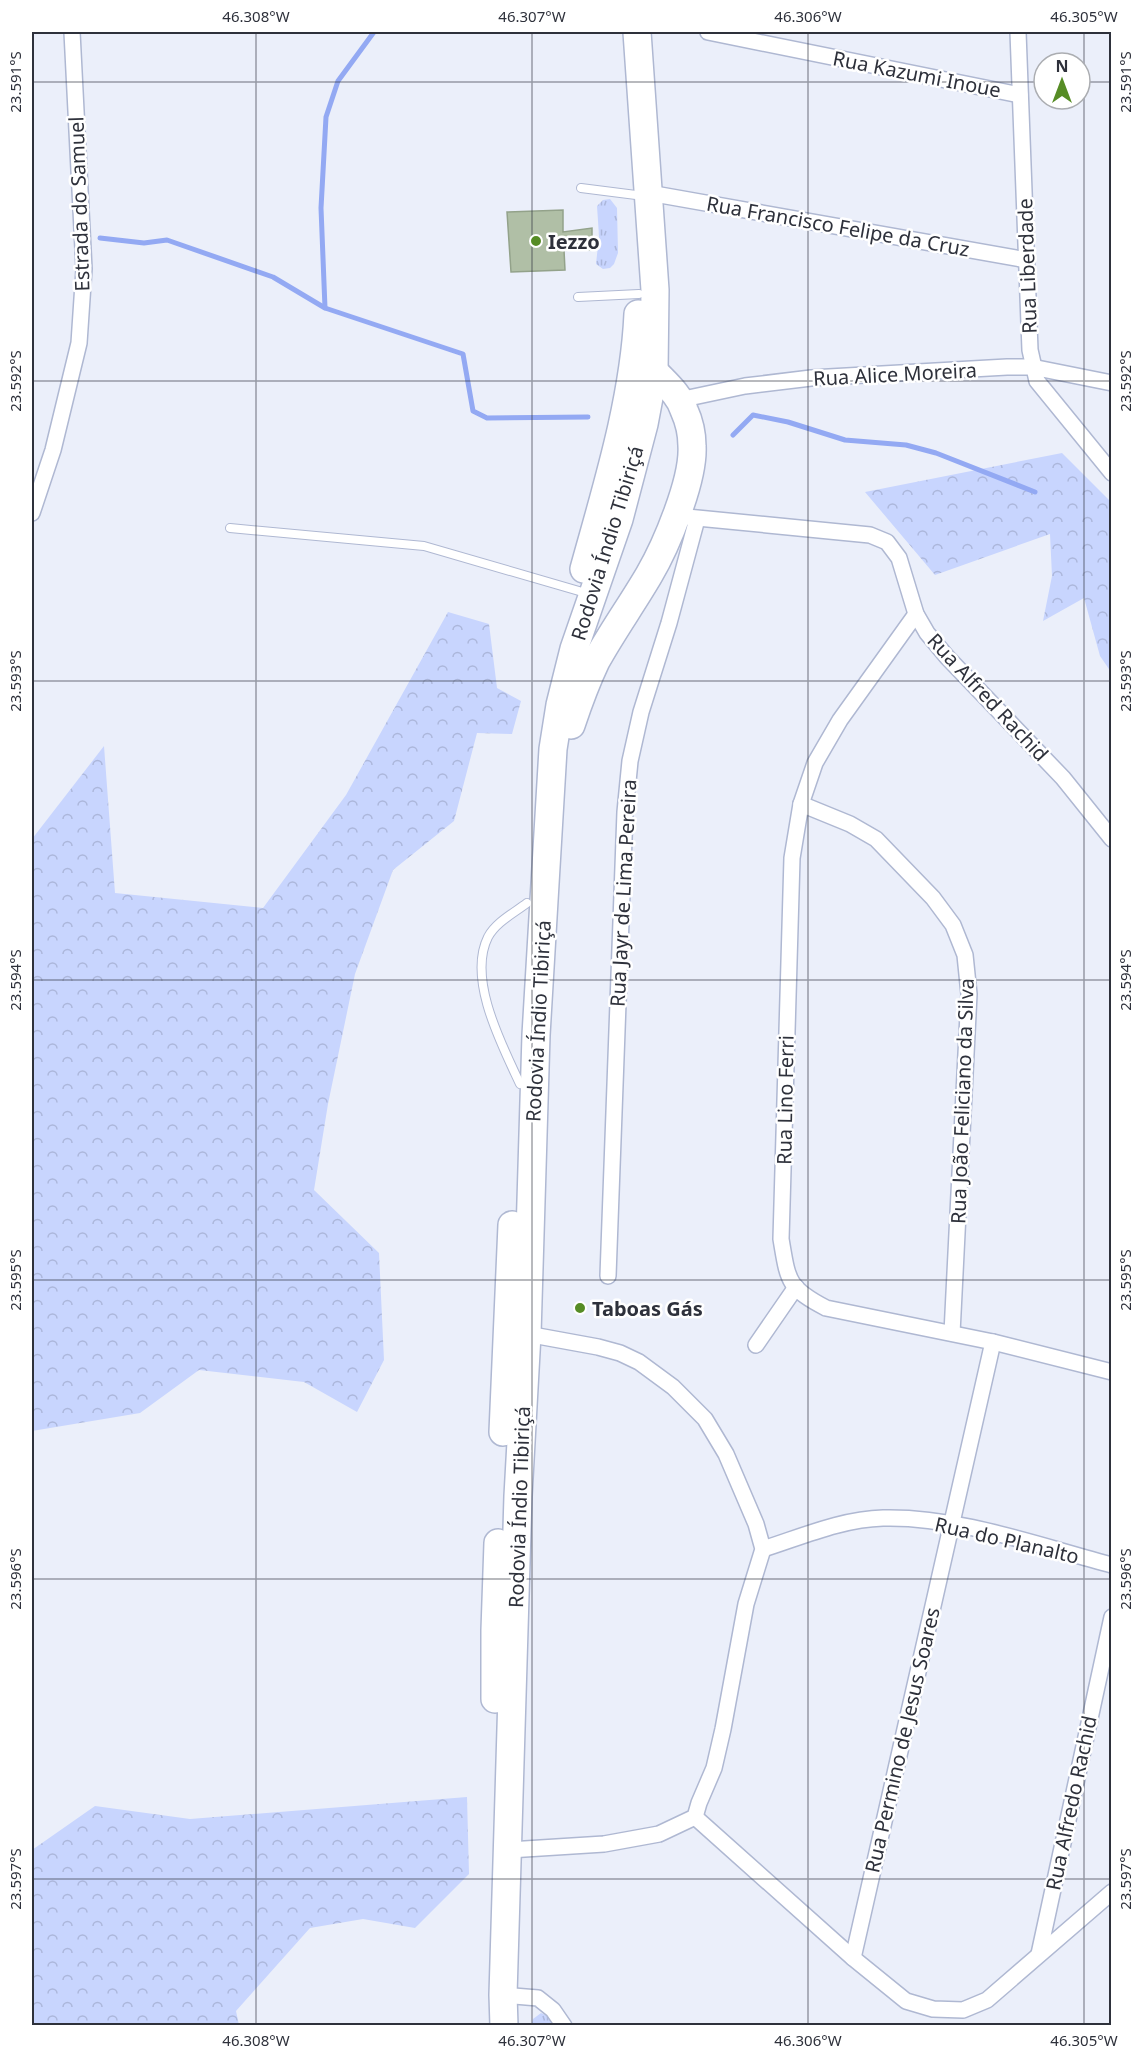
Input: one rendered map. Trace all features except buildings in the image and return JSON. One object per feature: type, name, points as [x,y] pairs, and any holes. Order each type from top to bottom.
[{"type":"highway","name":"Rodovia Índio Tibiriçá","points":[[504,2025],[518,1496],[527,1334],[536,1035],[552,749],[574,649],[619,519],[644,424],[654,371],[655,290],[621,32]]},
{"type":"highway","name":"Rodovia Índio Tibiriçá","points":[[487,2025],[495,1769],[495,1630],[527,903],[535,780],[547,700],[579,591],[633,370],[639,294],[635,232],[642,194],[637,32]]},
{"type":"highway","points":[[551,777],[596,662],[686,517],[692,447],[689,425],[684,407],[654,371]]},
{"type":"street","name":"Estrada do Samuel","points":[[32,513],[53,450],[79,343],[84,269],[72,32]]},
{"type":"street","name":"Rua Kazumi Inoue","points":[[708,32],[1020,95]]},
{"type":"street","name":"Rua Liberdade","points":[[1018,32],[1032,367],[1037,381],[1050,399],[1112,473]]},
{"type":"street","name":"Rua Francisco Felipe da Cruz","points":[[642,194],[1027,260]]},
{"type":"street","name":"Rua Alice Moreira","points":[[679,400],[745,386],[811,378],[1032,367],[1112,383]]},
{"type":"street","name":"Rua Alfred Rachid","points":[[686,517],[870,535],[887,542],[899,558],[916,614],[927,633],[947,657],[1057,771],[1112,839]]},
{"type":"street","name":"Rua Jayr de Lima Pereira","points":[[608,1276],[625,812],[630,761],[641,712],[669,623],[686,517]]},
{"type":"street","name":"Rua Lino Ferri","points":[[916,614],[840,720],[815,763],[801,804],[792,858],[781,1239],[787,1275],[801,1295],[826,1308],[993,1342],[1112,1372]]},
{"type":"street","name":"Rua João Feliciano da Silva","points":[[801,804],[850,824],[876,839],[933,898],[953,925],[965,955],[969,994],[952,1333]]},
{"type":"street","points":[[756,1345],[796,1287]]},
{"type":"street","points":[[509,1850],[604,1844],[659,1834],[695,1817],[714,1768],[746,1604],[763,1549],[756,1524],[726,1454],[705,1419],[673,1387],[639,1362],[620,1353],[527,1334]]},
{"type":"street","points":[[951,1522],[993,1342]]},
{"type":"street","name":"Rua do Planalto","points":[[763,1549],[852,1521],[883,1518],[951,1522],[1112,1565]]},
{"type":"street","name":"Rua Permino de Jesus Soares","points":[[853,1958],[951,1522]]},
{"type":"street","name":"Rua Alfredo Rachid","points":[[1039,1954],[1112,1617]]},
{"type":"street","points":[[695,1817],[853,1958],[906,2001],[933,2009],[963,2010],[987,2000],[1112,1892]]},
{"type":"street","points":[[503,1995],[538,1998],[564,2025]]},
{"type":"lane","points":[[581,188],[642,194]]},
{"type":"lane","points":[[578,297],[639,294]]},
{"type":"lane","points":[[230,528],[424,546],[579,591]]},
{"type":"lane","points":[[520,1084],[491,1017],[484,988],[482,958],[489,936],[500,922],[527,903]]},
{"type":"green space","points":[[610,199],[617,208],[618,253],[614,264],[610,268],[603,269],[596,264],[599,236],[597,206],[603,200]]},
{"type":"green space","points":[[1062,453],[1111,502],[1111,672],[1100,656],[1084,598],[1043,621],[1052,576],[1050,534],[935,575],[865,492]]},
{"type":"green space","points":[[448,612],[489,624],[497,688],[521,701],[512,734],[477,733],[454,821],[393,870],[355,974],[328,1104],[314,1190],[379,1253],[384,1360],[357,1412],[304,1382],[199,1370],[140,1413],[32,1431],[32,839],[104,746],[115,893],[263,908],[346,795]]},
{"type":"green space","points":[[467,1797],[469,1874],[415,1928],[363,1919],[310,1928],[236,2011],[239,2025],[32,2025],[32,1850],[95,1806],[190,1819]]},
{"type":"green space","points":[[541,2013],[552,2018],[555,2025],[531,2026],[533,2019]]},
{"type":"waterway","points":[[325,308],[321,208],[326,117],[338,81],[374,32]]},
{"type":"waterway","points":[[100,238],[144,243],[167,240],[273,277],[325,308],[463,354],[473,411],[487,418],[588,417]]},
{"type":"waterway","points":[[733,435],[753,415],[788,422],[845,440],[906,445],[936,453],[1035,492]]},
{"type":"place","name":"Iezzo","points":[[536,241]]},
{"type":"place","name":"Taboas Gás","points":[[580,1308]]}]
